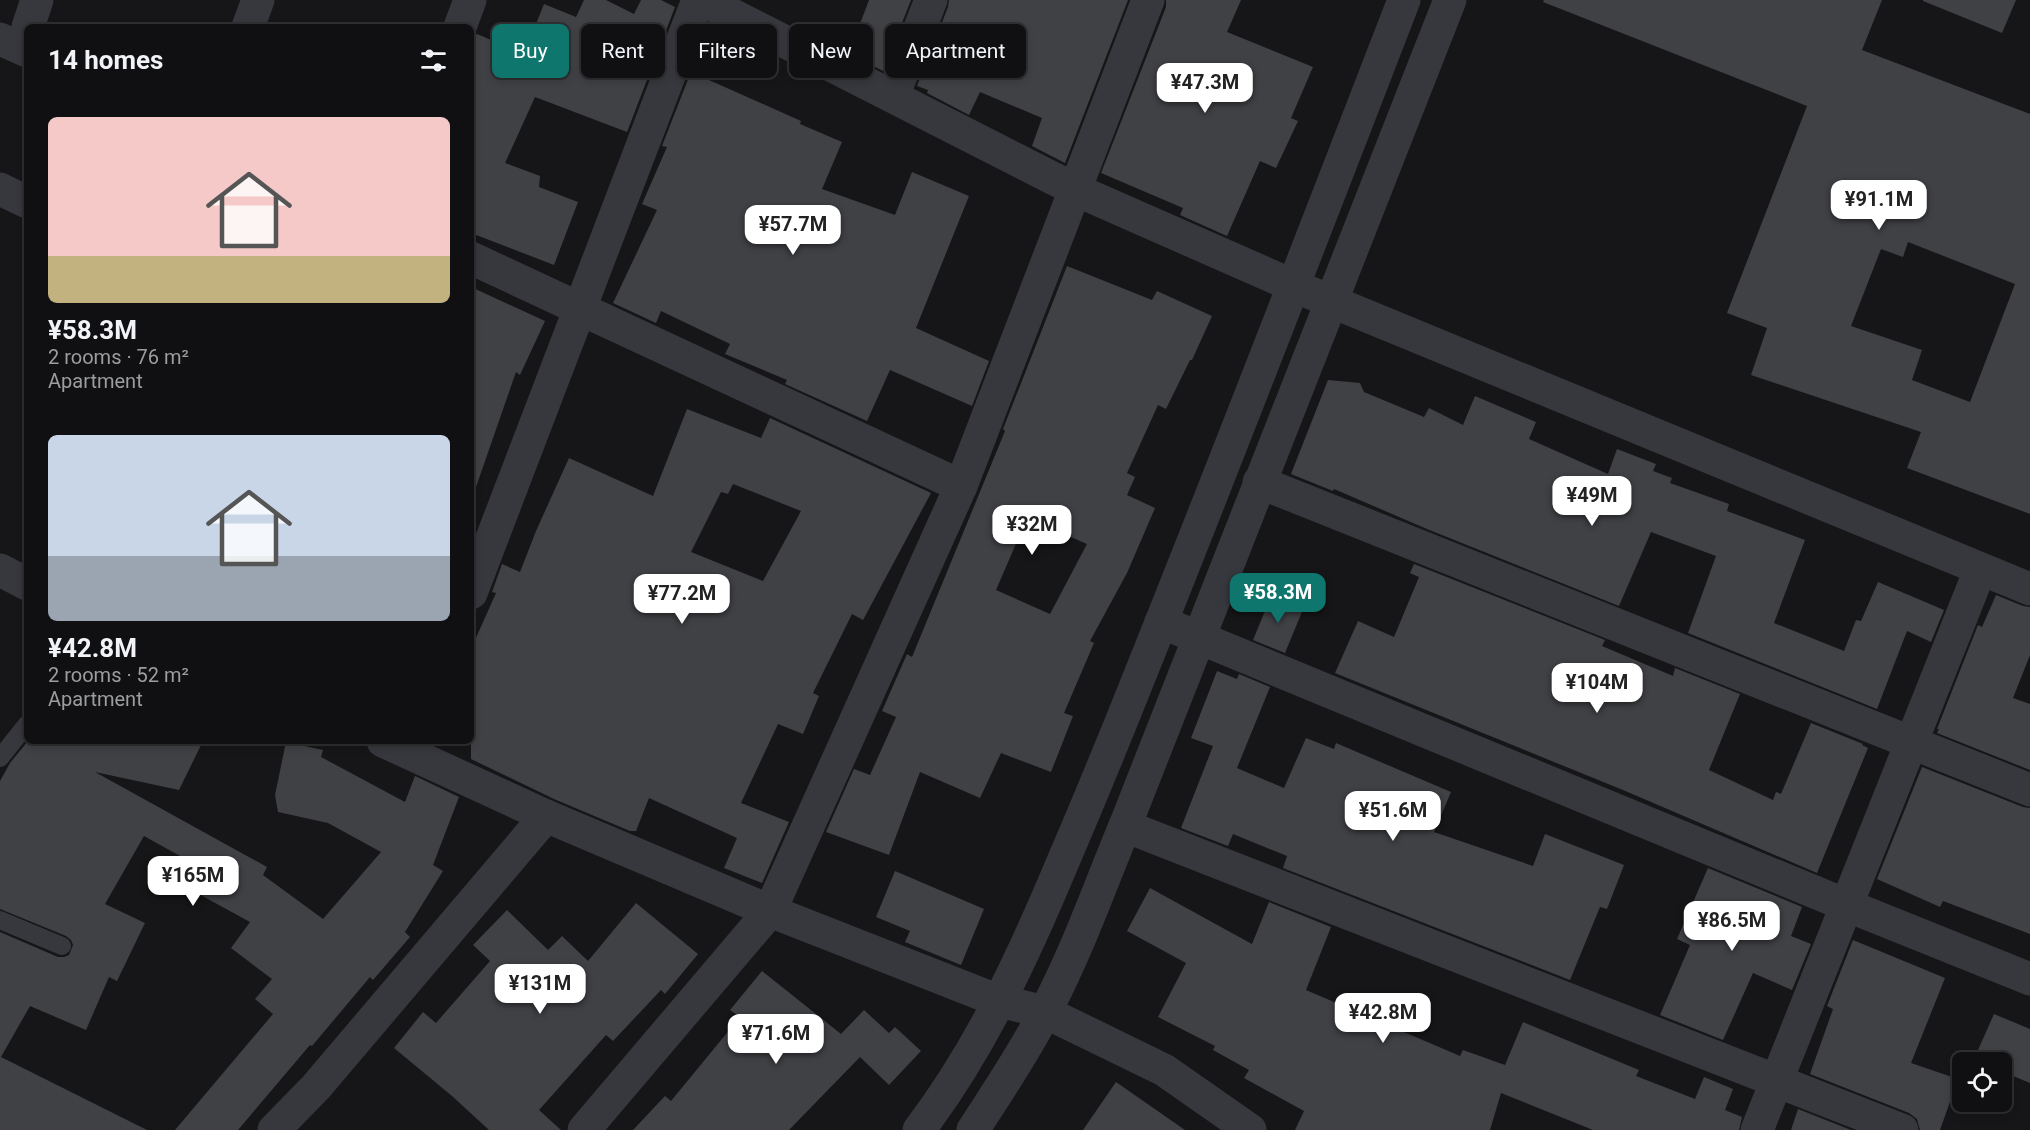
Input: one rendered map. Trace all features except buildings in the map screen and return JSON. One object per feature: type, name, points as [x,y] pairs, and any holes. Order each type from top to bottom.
[{"type":"street","points":[[27,24],[37,0]]},
{"type":"street","points":[[249,24],[258,0]]},
{"type":"street","points":[[461,24],[470,0]]},
{"type":"street","points":[[474,585],[700,0],[1076,190],[1294,286],[2030,589]]},
{"type":"street","points":[[893,96],[931,0]]},
{"type":"street","points":[[584,1130],[770,911],[961,486],[1148,0]]},
{"type":"street","points":[[919,1130],[971,1053],[1035,928],[1161,622],[1404,0]]},
{"type":"street","points":[[973,1130],[1010,1073],[1045,1012],[1070,958],[1125,826],[1450,0]]},
{"type":"street","points":[[0,189],[24,201]]},
{"type":"street","points":[[474,259],[961,486]]},
{"type":"street","points":[[1259,482],[2030,790]]},
{"type":"street","points":[[0,570],[24,582]]},
{"type":"street","points":[[1757,1130],[1980,570]]},
{"type":"street","points":[[1161,622],[2030,979]]},
{"type":"street","points":[[403,745],[546,816],[770,911],[999,1000],[1045,1012],[1164,1070],[1250,1130]]},
{"type":"street","points":[[274,1130],[323,1078],[546,816]]},
{"type":"street","points":[[1125,826],[1902,1130]]},
{"type":"lane","points":[[0,758],[24,728]]},
{"type":"lane","points":[[0,920],[62,946]]}]
